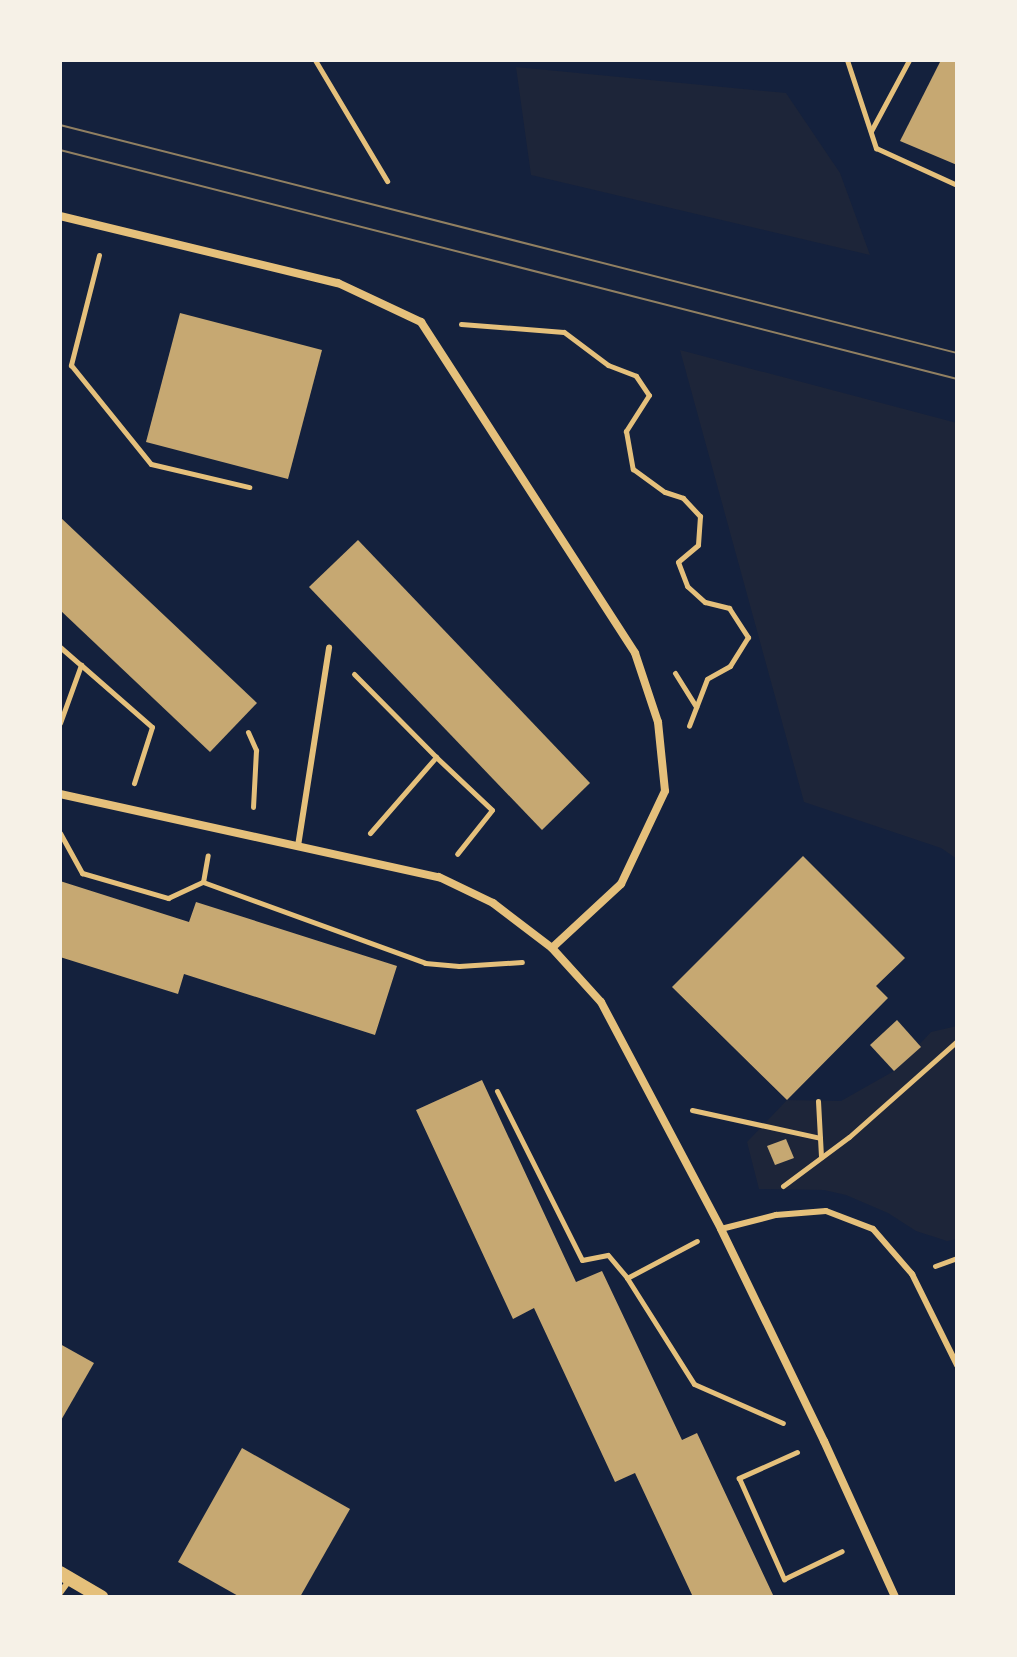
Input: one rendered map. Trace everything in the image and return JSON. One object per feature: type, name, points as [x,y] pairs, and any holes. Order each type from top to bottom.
[{"type":"street","points":[[60,216],[338,283],[421,322],[635,653],[658,722],[665,791],[621,884],[552,948]]},
{"type":"street","points":[[60,794],[439,877],[493,903],[552,948],[601,1002],[721,1229],[824,1441],[895,1597]]},
{"type":"street","points":[[65,1576],[101,1597]]},
{"type":"lane","points":[[298,846],[329,647]]},
{"type":"lane","points":[[721,1229],[776,1215],[826,1211],[873,1229],[912,1274],[957,1365]]},
{"type":"lane","points":[[60,1593],[65,1576]]},
{"type":"path","points":[[315,60],[387,181]]},
{"type":"path","points":[[847,60],[876,148],[957,185]]},
{"type":"path","points":[[871,131],[909,60]]},
{"type":"path","points":[[107,227],[71,365],[151,464],[249,487]]},
{"type":"path","points":[[461,324],[564,332],[608,365],[636,376],[649,395],[626,431],[633,469],[665,492],[683,498],[700,516],[698,545],[678,562],[687,586],[705,602],[729,608],[748,637],[730,666],[707,679],[686,735]]},
{"type":"path","points":[[60,647],[152,727],[126,807]]},
{"type":"path","points":[[329,647],[492,810],[439,877]]},
{"type":"path","points":[[60,723],[81,665]]},
{"type":"path","points":[[248,732],[256,750],[252,836]]},
{"type":"path","points":[[349,858],[436,757]]},
{"type":"path","points":[[60,833],[82,873],[168,898],[203,882],[425,963],[516,965],[552,948]]},
{"type":"path","points":[[203,882],[208,855]]},
{"type":"path","points":[[770,1195],[821,1158],[957,1041]]},
{"type":"path","points":[[497,1091],[582,1260],[608,1255],[627,1278],[694,1384],[824,1441]]},
{"type":"path","points":[[653,1101],[820,1138]]},
{"type":"path","points":[[818,1101],[821,1158]]},
{"type":"path","points":[[627,1278],[686,1246]]},
{"type":"path","points":[[768,1464],[739,1478],[784,1579],[813,1564]]},
{"type":"shaded area","points":[[516,67],[786,93],[840,173],[870,255],[531,175]]},
{"type":"shaded area","points":[[680,350],[957,423],[957,859],[941,848],[804,802]]},
{"type":"shaded area","points":[[957,1026],[957,1239],[947,1241],[916,1231],[888,1213],[846,1195],[824,1190],[759,1189],[747,1142],[787,1100],[841,1101],[894,1071],[931,1032]]},
{"type":"building","points":[[941,60],[957,60],[957,165],[900,141]]},
{"type":"building","points":[[180,313],[322,350],[288,479],[146,442]]},
{"type":"building","points":[[60,517],[257,703],[210,752],[60,610]]},
{"type":"building","points":[[358,540],[590,783],[542,830],[309,587]]},
{"type":"building","points":[[803,856],[905,958],[876,986],[888,998],[787,1100],[672,987]]},
{"type":"building","points":[[60,881],[189,922],[196,902],[397,966],[375,1035],[184,974],[178,994],[60,957]]},
{"type":"building","points":[[897,1020],[921,1047],[894,1071],[870,1045]]},
{"type":"building","points":[[482,1080],[576,1282],[602,1271],[682,1440],[697,1433],[774,1597],[693,1597],[635,1473],[615,1482],[534,1308],[513,1319],[416,1110]]},
{"type":"building","points":[[786,1139],[794,1158],[775,1165],[767,1146]]},
{"type":"building","points":[[60,1344],[94,1363],[60,1422]]},
{"type":"building","points":[[242,1448],[350,1509],[300,1597],[240,1597],[178,1562]]},
{"type":"tram line","points":[[60,125],[957,353]]},
{"type":"tram line","points":[[60,150],[957,379]]}]
